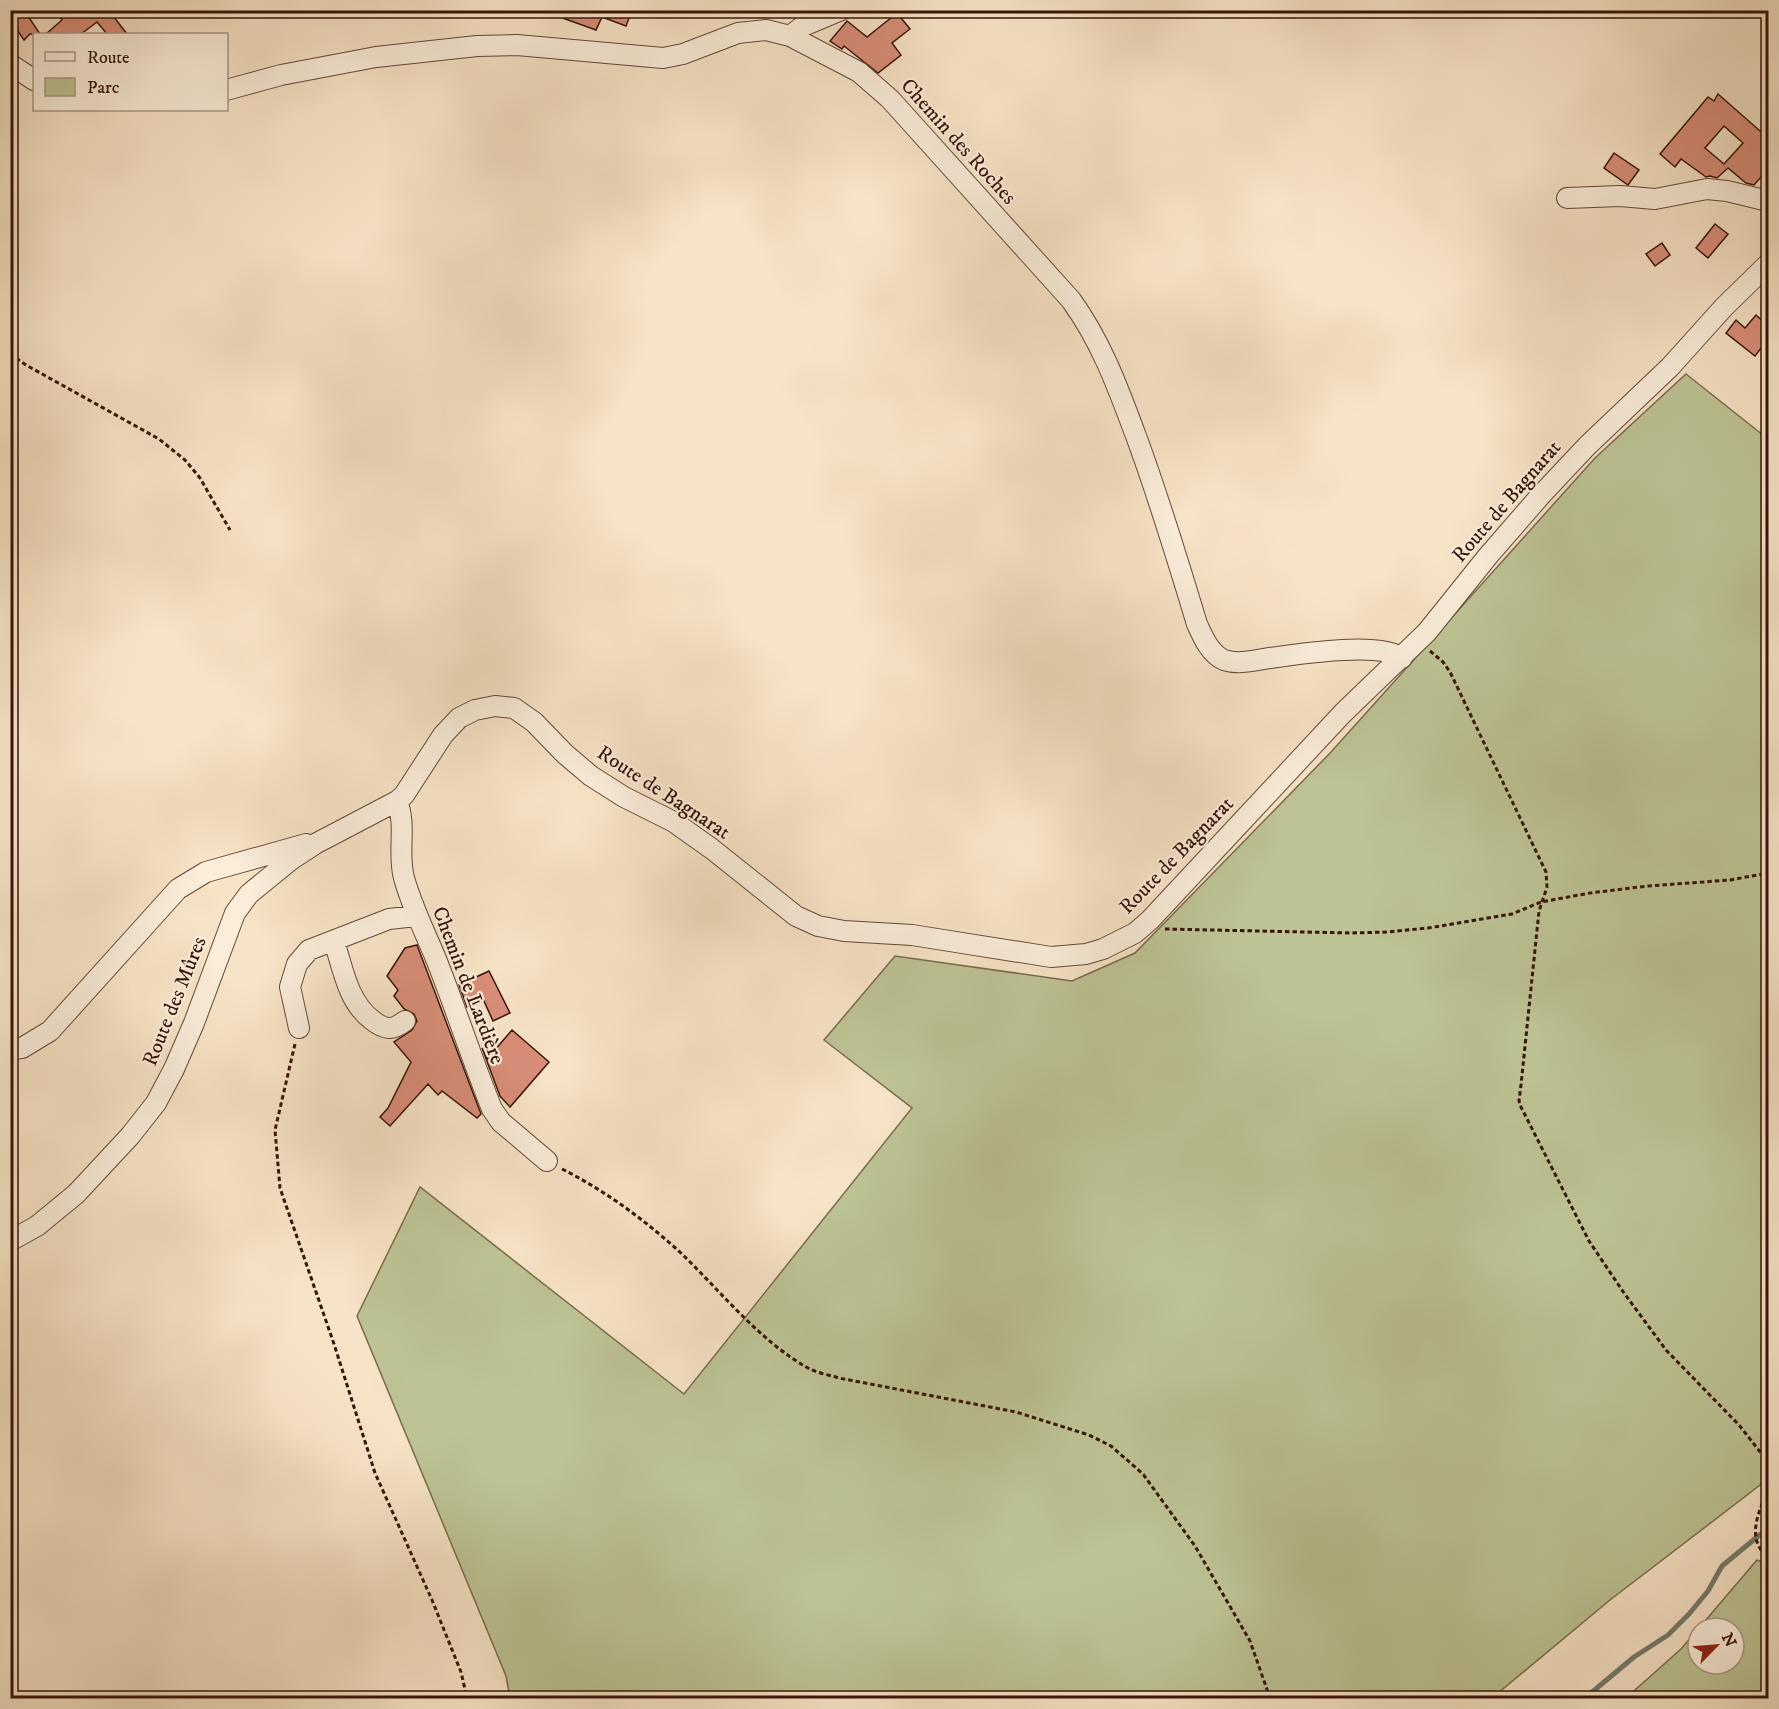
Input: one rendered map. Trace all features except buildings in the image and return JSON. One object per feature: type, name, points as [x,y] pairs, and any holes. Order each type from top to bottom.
[{"type":"street","points":[[790,36],[803,26],[841,10]]},
{"type":"street","name":"Chemin des Roches","points":[[228,89],[281,75],[376,57],[477,46],[517,45],[663,58],[683,54],[738,33],[766,30],[790,36],[860,72],[890,99],[1071,300],[1089,326],[1113,374],[1148,469],[1197,624],[1204,641],[1215,654],[1223,660],[1236,663],[1304,653],[1371,650],[1391,651],[1402,658]]},
{"type":"street","points":[[10,64],[33,79]]},
{"type":"street","points":[[1567,198],[1620,196],[1655,199],[1707,189],[1727,190],[1768,201]]},
{"type":"street","name":"Route de Bagnarat","points":[[398,801],[443,735],[459,718],[475,710],[495,706],[514,708],[534,722],[565,754],[591,776],[624,797],[674,822],[712,849],[796,916],[818,926],[844,931],[912,935],[1025,954],[1059,957],[1086,954],[1103,949],[1135,933],[1150,920],[1343,713],[1417,642],[1541,495],[1587,446],[1670,367],[1724,307],[1768,264]]},
{"type":"street","name":"Route des Mûres","points":[[10,1241],[38,1226],[76,1194],[130,1136],[156,1103],[194,1023],[235,913],[249,894],[292,859],[315,844],[398,801]]},
{"type":"street","name":"Chemin de Lardière","points":[[398,801],[402,816],[403,876],[416,916],[436,960],[492,1109],[501,1122],[547,1161]]},
{"type":"street","points":[[10,1050],[22,1048],[50,1031],[178,889],[206,872],[309,843],[315,844]]},
{"type":"street","points":[[299,1028],[290,987],[297,964],[309,950],[389,919],[416,916]]},
{"type":"street","points":[[334,941],[349,988],[362,1012],[388,1029],[396,1028],[405,1021]]},
{"type":"path","points":[[10,354],[159,439],[185,460],[200,478],[230,530]]},
{"type":"path","points":[[10,444],[13,469],[10,484]]},
{"type":"path","points":[[1417,642],[1436,655],[1450,672],[1546,872],[1547,887],[1541,902],[1519,1101],[1521,1107],[1588,1241],[1624,1293],[1666,1350],[1739,1425],[1768,1462]]},
{"type":"path","points":[[1150,920],[1156,926],[1167,930],[1379,932],[1428,928],[1512,914],[1541,902],[1648,886],[1730,880],[1768,873]]},
{"type":"path","points":[[299,1028],[275,1130],[280,1188],[334,1344],[375,1473],[432,1600],[461,1672],[468,1698]]},
{"type":"path","points":[[547,1161],[594,1185],[622,1205],[680,1252],[780,1350],[811,1370],[839,1378],[1016,1412],[1089,1435],[1112,1446],[1143,1474],[1195,1546],[1250,1641],[1270,1698]]},
{"type":"path","points":[[1768,1489],[1755,1534],[1759,1550],[1768,1557]]},
{"type":"green space","points":[[1686,374],[1768,439],[1768,1479],[1610,1600],[1492,1698],[510,1698],[506,1676],[357,1316],[420,1187],[684,1394],[912,1108],[824,1040],[895,956],[1072,981],[1135,953],[1331,752],[1595,458]]},
{"type":"green space","points":[[1757,1560],[1768,1565],[1768,1698],[1626,1698],[1686,1643],[1686,1676],[1746,1676],[1746,1616],[1709,1616]]},
{"type":"waterway","points":[[1585,1698],[1634,1657],[1668,1635],[1708,1591],[1722,1566],[1768,1528]]}]
